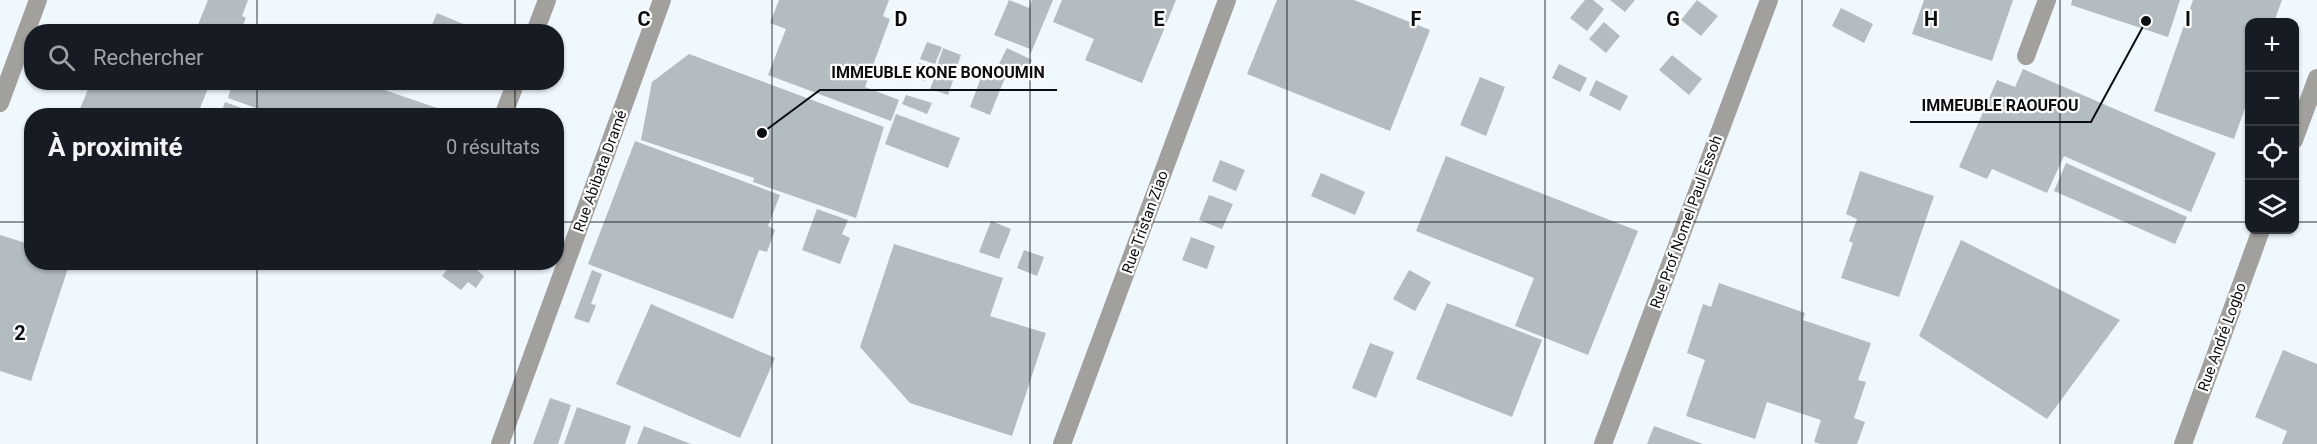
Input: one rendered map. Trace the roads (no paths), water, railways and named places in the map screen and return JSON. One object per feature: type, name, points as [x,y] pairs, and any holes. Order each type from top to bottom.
[{"type":"street","points":[[25,24],[38,0]]},
{"type":"street","points":[[538,24],[547,0]]},
{"type":"street","name":"Rue Abibata Dramé","points":[[564,269],[662,0]]},
{"type":"street","name":"Rue Tristan Ziao","points":[[1062,444],[1227,0]]},
{"type":"street","name":"Rue Prof Nomel Paul Essoh","points":[[1604,444],[1769,0]]},
{"type":"street","points":[[2026,56],[2047,0]]},
{"type":"street","points":[[0,104],[8,56],[24,26]]},
{"type":"street","points":[[2299,129],[2317,78]]},
{"type":"street","points":[[506,108],[513,90]]},
{"type":"street","name":"Rue André Logbo","points":[[2183,444],[2260,234]]},
{"type":"street","name":"Rue Abibata Dramé","points":[[500,444],[563,270]]},
{"type":"place","name":"IMMEUBLE RAOUFOU","points":[[2146,21]]},
{"type":"place","name":"IMMEUBLE KONE BONOUMIN","points":[[762,133]]}]
